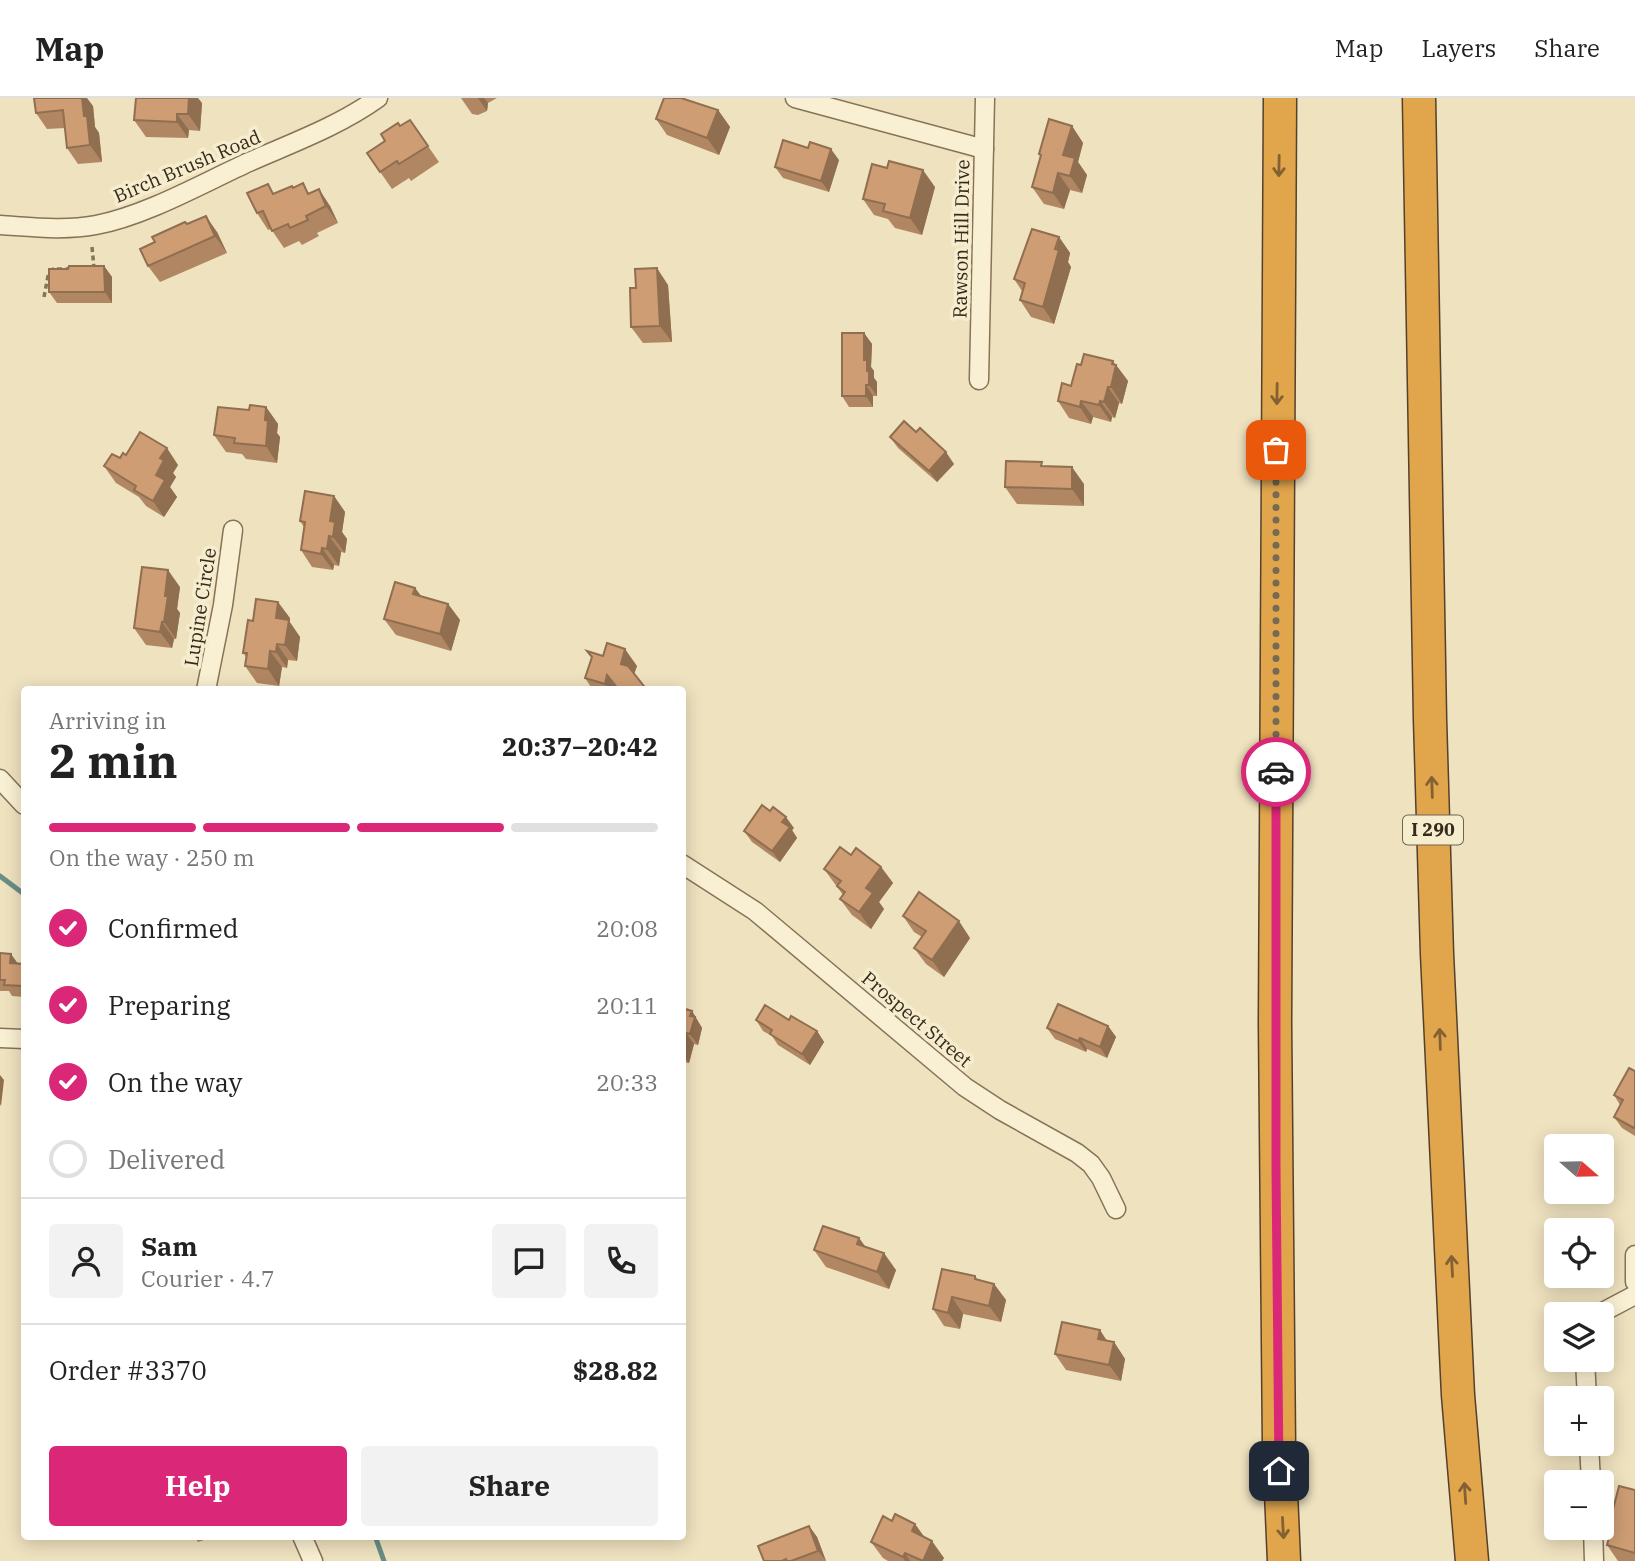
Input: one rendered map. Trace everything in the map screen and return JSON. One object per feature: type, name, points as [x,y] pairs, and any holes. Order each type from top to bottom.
[{"type":"highway","points":[[1280,98],[1275,1023],[1279,1447],[1284,1561]]},
{"type":"highway","name":"I 290","points":[[1419,98],[1429,705],[1438,981],[1458,1395],[1472,1561]]},
{"type":"street","name":"Birch Brush Road","points":[[0,225],[63,229],[97,225],[134,214],[330,126],[378,98]]},
{"type":"street","points":[[795,98],[984,149]]},
{"type":"street","name":"Rawson Hill Drive","points":[[979,380],[985,98]]},
{"type":"street","name":"Lupine Circle","points":[[207,686],[219,629],[233,530]]},
{"type":"street","points":[[0,779],[21,794]]},
{"type":"street","name":"Prospect Street","points":[[686,867],[755,911],[965,1087],[1091,1164],[1116,1209]]},
{"type":"street","points":[[0,1038],[21,1040]]},
{"type":"street","points":[[1635,1255],[1635,1282]]},
{"type":"street","points":[[1614,1306],[1635,1295]]},
{"type":"street","points":[[304,1540],[313,1561]]},
{"type":"street","points":[[1593,1540],[1594,1561]]},
{"type":"path","points":[[92,247],[94,269]]},
{"type":"path","points":[[44,297],[48,276],[53,269],[80,269]]},
{"type":"building","points":[[34,98],[82,98],[90,145],[67,148],[63,110],[36,113]]},
{"type":"building","points":[[136,98],[189,98],[188,114],[177,114],[177,122],[134,120]]},
{"type":"building","points":[[664,98],[681,98],[718,110],[707,138],[656,119]]},
{"type":"building","points":[[1049,119],[1072,126],[1063,155],[1075,158],[1070,176],[1058,173],[1053,193],[1032,187]]},
{"type":"building","points":[[410,120],[428,146],[380,172],[367,153],[385,141],[381,134],[398,123],[400,126]]},
{"type":"building","points":[[783,140],[808,148],[810,142],[831,149],[821,181],[775,167]]},
{"type":"building","points":[[889,161],[923,170],[910,218],[883,211],[885,204],[863,199],[872,164],[887,168]]},
{"type":"building","points":[[303,183],[308,194],[319,189],[326,206],[306,216],[308,220],[290,228],[288,224],[272,231],[263,211],[257,213],[247,193],[268,184],[273,194]]},
{"type":"building","points":[[206,216],[215,236],[148,266],[140,249],[155,242],[152,237]]},
{"type":"building","points":[[1032,229],[1059,237],[1055,249],[1059,250],[1043,307],[1020,300],[1025,283],[1014,279]]},
{"type":"building","points":[[69,266],[104,266],[105,292],[49,292],[49,269],[68,269]]},
{"type":"building","points":[[657,268],[660,326],[631,327],[630,288],[636,288],[635,269]]},
{"type":"building","points":[[842,333],[864,333],[864,360],[867,360],[869,371],[866,396],[842,396]]},
{"type":"building","points":[[1084,354],[1113,361],[1112,364],[1116,365],[1104,402],[1100,401],[1099,405],[1081,401],[1080,407],[1058,401],[1062,383],[1071,386],[1077,364],[1081,365]]},
{"type":"building","points":[[250,405],[266,407],[266,446],[234,443],[235,438],[214,435],[218,407],[249,410]]},
{"type":"building","points":[[904,421],[916,432],[920,428],[946,452],[929,471],[890,437]]},
{"type":"building","points":[[140,432],[167,448],[160,458],[164,460],[156,475],[165,480],[153,501],[134,490],[136,486],[104,466],[112,454],[120,458],[123,453],[126,455]]},
{"type":"building","points":[[1006,461],[1042,462],[1041,466],[1072,467],[1072,489],[1005,487]]},
{"type":"building","points":[[305,491],[334,496],[330,521],[335,522],[333,537],[329,536],[327,549],[322,548],[321,554],[301,550],[305,522],[300,521]]},
{"type":"building","points":[[142,567],[168,570],[165,596],[168,596],[160,632],[134,628]]},
{"type":"building","points":[[395,582],[415,588],[413,594],[448,604],[440,634],[384,619]]},
{"type":"building","points":[[256,599],[278,602],[276,618],[289,620],[285,645],[277,644],[276,652],[270,651],[268,669],[245,666],[247,653],[243,653],[248,620],[253,621]]},
{"type":"building","points":[[607,643],[625,649],[621,664],[628,666],[644,686],[616,686],[607,675],[605,684],[585,678],[592,657],[587,651],[603,656]]},
{"type":"building","points":[[762,805],[770,811],[773,807],[786,817],[782,822],[790,827],[772,851],[744,831]]},
{"type":"building","points":[[840,847],[851,855],[856,848],[881,867],[866,888],[873,893],[859,912],[840,899],[845,892],[837,886],[841,881],[824,869]]},
{"type":"building","points":[[919,892],[959,921],[932,960],[914,948],[926,931],[903,916]]},
{"type":"building","points":[[0,953],[11,954],[10,963],[21,964],[21,986],[4,985],[5,980],[0,980]]},
{"type":"building","points":[[1058,1004],[1108,1026],[1100,1047],[1047,1028]]},
{"type":"building","points":[[765,1005],[789,1020],[791,1016],[817,1031],[802,1054],[770,1034],[772,1030],[756,1020]]},
{"type":"building","points":[[686,1009],[692,1011],[690,1016],[695,1017],[690,1034],[686,1033]]},
{"type":"building","points":[[1629,1068],[1635,1071],[1634,1128],[1614,1117],[1623,1100],[1614,1095]]},
{"type":"building","points":[[823,1226],[859,1238],[857,1244],[884,1253],[877,1272],[814,1250]]},
{"type":"building","points":[[942,1269],[975,1276],[975,1279],[994,1284],[989,1306],[952,1297],[948,1313],[933,1309]]},
{"type":"building","points":[[1062,1322],[1100,1330],[1098,1339],[1114,1342],[1109,1365],[1055,1354]]},
{"type":"building","points":[[1619,1486],[1635,1490],[1635,1553],[1607,1545],[1608,1540],[1614,1540],[1614,1506]]},
{"type":"building","points":[[895,1514],[915,1524],[912,1531],[932,1541],[923,1561],[905,1553],[903,1557],[871,1542],[883,1516],[892,1521]]},
{"type":"building","points":[[809,1526],[818,1551],[791,1561],[764,1561],[758,1546]]},
{"type":"waterway","points":[[0,876],[21,892]]},
{"type":"waterway","points":[[376,1540],[384,1561]]},
{"type":"way so far","points":[[1276,450],[1276,772]]},
{"type":"route","points":[[1276,772],[1279,1471]]}]
